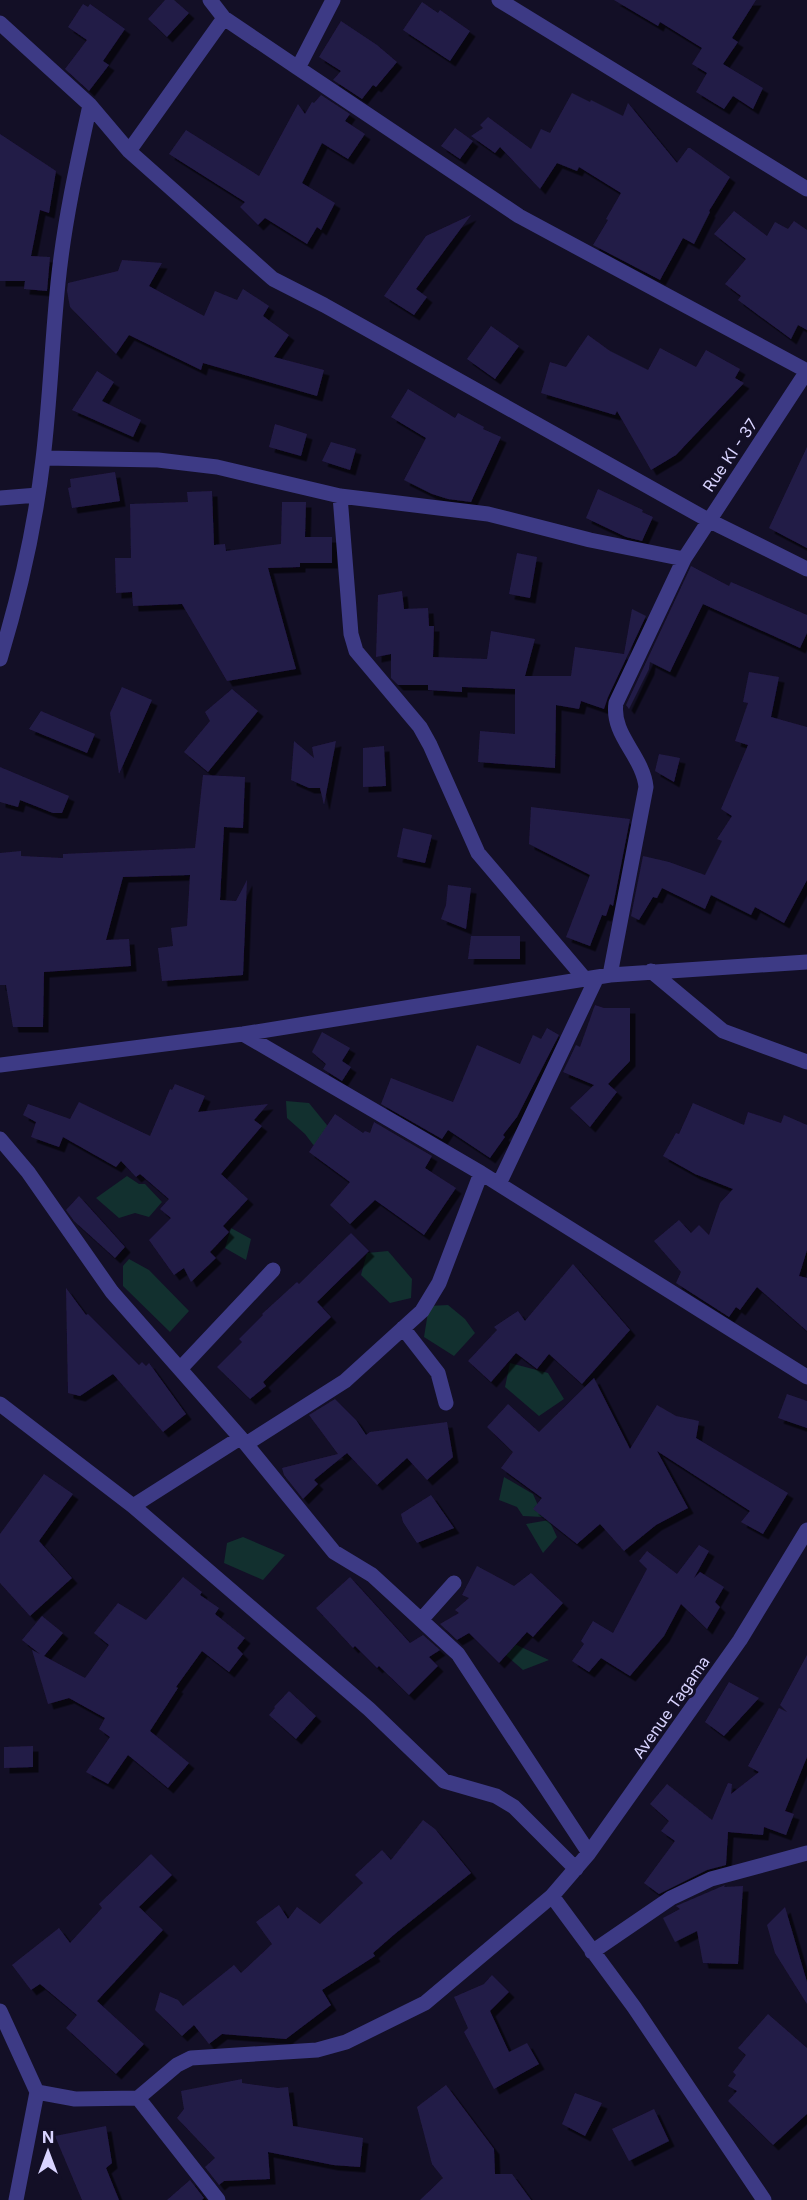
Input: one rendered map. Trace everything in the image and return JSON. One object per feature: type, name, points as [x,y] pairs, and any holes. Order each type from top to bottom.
[{"type":"street","points":[[210,0],[224,18],[519,216],[807,371]]},
{"type":"street","points":[[298,68],[333,0]]},
{"type":"street","points":[[499,0],[807,189]]},
{"type":"street","points":[[129,151],[224,18]]},
{"type":"street","points":[[0,23],[90,105],[129,151],[273,279],[324,305],[708,520],[807,569]]},
{"type":"street","points":[[0,659],[19,597],[38,495],[44,458],[58,282],[71,190],[90,105]]},
{"type":"street","name":"Rue KI - 37","points":[[499,1184],[597,977],[646,787],[641,767],[619,729],[615,715],[616,703],[684,559],[807,371]]},
{"type":"street","points":[[44,458],[158,460],[217,467],[340,496],[488,514],[590,540],[684,559]]},
{"type":"street","points":[[0,498],[38,495]]},
{"type":"street","points":[[340,496],[351,634],[356,651],[420,728],[430,745],[477,853],[597,977]]},
{"type":"street","points":[[0,1065],[243,1034],[597,977],[651,971],[807,962]]},
{"type":"street","points":[[651,971],[723,1031],[807,1062]]},
{"type":"street","points":[[243,1034],[481,1173],[807,1377]]},
{"type":"street","points":[[0,1139],[27,1172],[112,1292],[243,1441],[334,1552],[372,1575],[458,1654],[589,1853]]},
{"type":"street","points":[[133,1506],[345,1381],[422,1311],[439,1282],[481,1173]]},
{"type":"street","points":[[180,1369],[273,1270]]},
{"type":"street","points":[[403,1328],[438,1373],[446,1403]]},
{"type":"street","points":[[0,1404],[133,1506],[369,1709],[444,1781],[496,1796],[514,1807],[576,1869]]},
{"type":"street","name":"Avenue Tagama","points":[[138,2098],[177,2065],[190,2058],[317,2050],[346,2042],[425,2003],[552,1896],[589,1853],[740,1640],[807,1530]]},
{"type":"street","points":[[421,1620],[454,1583]]},
{"type":"street","points":[[592,1952],[671,1898],[711,1879],[807,1853]]},
{"type":"street","points":[[552,1896],[634,2007],[764,2200]]},
{"type":"street","points":[[0,2011],[37,2092],[16,2200]]},
{"type":"street","points":[[37,2092],[75,2099],[138,2098],[218,2200]]},
{"type":"green space","points":[[286,1101],[309,1103],[335,1135],[321,1155],[305,1134],[287,1118]]},
{"type":"green space","points":[[127,1176],[139,1184],[145,1184],[162,1202],[149,1217],[135,1213],[119,1218],[96,1198]]},
{"type":"green space","points":[[231,1228],[251,1239],[246,1260],[225,1248]]},
{"type":"green space","points":[[388,1251],[412,1279],[411,1298],[390,1303],[361,1275],[367,1253]]},
{"type":"green space","points":[[129,1259],[149,1270],[189,1311],[170,1332],[123,1286],[123,1266]]},
{"type":"green space","points":[[448,1305],[465,1319],[475,1333],[454,1356],[424,1337],[429,1306]]},
{"type":"green space","points":[[510,1363],[548,1373],[564,1399],[539,1416],[505,1387]]},
{"type":"green space","points":[[504,1477],[533,1494],[543,1517],[523,1516],[517,1507],[499,1500]]},
{"type":"green space","points":[[549,1520],[557,1537],[543,1553],[526,1524]]},
{"type":"green space","points":[[243,1537],[285,1555],[263,1580],[224,1563],[227,1543]]},
{"type":"green space","points":[[508,1641],[549,1660],[523,1670],[499,1649]]},
{"type":"building","points":[[165,0],[174,0],[189,13],[167,37],[148,19]]},
{"type":"building","points":[[614,0],[756,0],[732,38],[738,42],[723,64],[763,88],[753,109],[733,96],[724,109],[696,92],[707,73],[692,64],[702,48],[660,22],[658,26]]},
{"type":"building","points":[[422,2],[438,13],[440,10],[470,31],[450,61],[403,30]]},
{"type":"building","points":[[83,4],[88,7],[90,4],[125,29],[103,61],[109,65],[89,91],[65,69],[87,40],[68,27]]},
{"type":"building","points":[[341,21],[377,45],[397,62],[376,87],[373,85],[362,99],[333,80],[341,71],[319,57]]},
{"type":"building","points":[[572,93],[623,116],[628,103],[677,163],[690,148],[730,177],[709,211],[694,244],[683,238],[660,280],[593,245],[621,193],[579,167],[577,171],[557,163],[540,189],[500,147],[495,153],[471,136],[483,128],[480,125],[488,117],[531,149],[541,129],[550,133]]},
{"type":"building","points":[[321,95],[350,114],[345,121],[365,134],[348,159],[322,143],[302,183],[335,203],[321,230],[317,227],[307,244],[265,218],[258,225],[240,207],[245,202],[169,154],[186,130],[259,176],[298,104],[305,114],[312,102],[314,103]]},
{"type":"building","points":[[455,128],[473,141],[460,159],[441,146]]},
{"type":"building","points":[[0,134],[56,171],[49,213],[40,210],[31,256],[50,257],[47,291],[24,289],[25,281],[0,281]]},
{"type":"building","points":[[734,211],[767,236],[775,222],[788,229],[794,221],[807,230],[807,330],[798,325],[791,339],[738,300],[741,296],[725,284],[746,259],[714,234]]},
{"type":"building","points":[[471,215],[416,289],[427,297],[414,315],[384,296],[426,236]]},
{"type":"building","points":[[122,260],[162,263],[149,286],[204,316],[215,291],[237,300],[243,289],[269,306],[263,316],[289,335],[274,357],[324,370],[317,396],[203,363],[201,370],[129,335],[116,354],[70,307],[67,291],[68,283],[118,271]]},
{"type":"building","points":[[491,326],[519,346],[495,379],[467,359]]},
{"type":"building","points":[[588,335],[610,351],[648,370],[660,348],[696,367],[706,350],[740,369],[735,378],[744,383],[676,455],[651,470],[617,411],[615,415],[541,393],[550,362],[566,367]]},
{"type":"building","points":[[97,371],[114,382],[102,401],[141,420],[133,437],[72,410]]},
{"type":"building","points":[[408,389],[455,418],[458,413],[501,437],[471,502],[432,494],[404,480],[426,438],[391,417]]},
{"type":"building","points":[[275,424],[307,434],[301,456],[269,447]]},
{"type":"building","points":[[331,442],[356,449],[350,470],[322,461]]},
{"type":"building","points":[[807,447],[807,548],[769,528]]},
{"type":"building","points":[[115,472],[120,501],[72,508],[68,488],[71,487],[70,479]]},
{"type":"building","points":[[598,489],[653,517],[642,541],[626,537],[586,518]]},
{"type":"building","points":[[212,491],[214,545],[225,544],[226,551],[281,544],[282,502],[306,502],[305,537],[332,537],[332,563],[300,563],[300,567],[268,568],[296,669],[227,681],[182,604],[133,606],[132,592],[116,593],[115,558],[131,558],[130,504],[188,502],[187,492]]},
{"type":"building","points":[[517,553],[537,557],[530,598],[509,594]]},
{"type":"building","points":[[691,566],[729,586],[731,582],[807,615],[807,633],[800,648],[703,604],[670,672],[650,662],[649,669],[629,709],[626,705]]},
{"type":"building","points":[[402,591],[404,609],[428,608],[429,626],[434,626],[433,657],[487,659],[491,631],[535,639],[525,676],[571,676],[575,647],[624,654],[632,609],[646,616],[604,709],[581,701],[579,709],[556,705],[555,768],[478,762],[480,731],[515,734],[515,689],[462,687],[462,692],[428,690],[428,685],[398,685],[391,678],[391,654],[376,657],[378,595]]},
{"type":"building","points":[[749,672],[779,677],[771,717],[807,727],[807,880],[784,923],[755,907],[751,915],[711,895],[705,909],[662,888],[657,898],[653,897],[639,920],[631,916],[643,856],[669,862],[705,875],[722,841],[717,839],[732,816],[721,809],[748,745],[735,741],[748,703],[743,702]]},
{"type":"building","points":[[122,687],[152,700],[119,774],[110,713]]},
{"type":"building","points":[[232,689],[258,711],[208,772],[184,752],[210,721],[205,712]]},
{"type":"building","points":[[41,711],[95,734],[87,753],[29,729]]},
{"type":"building","points":[[294,741],[314,758],[312,747],[336,741],[324,805],[320,788],[309,788],[291,780]]},
{"type":"building","points":[[384,746],[386,786],[363,787],[363,748]]},
{"type":"building","points":[[659,754],[680,758],[674,782],[655,771]]},
{"type":"building","points":[[0,767],[69,796],[62,813],[53,813],[20,800],[18,807],[0,802]]},
{"type":"building","points":[[203,775],[245,777],[243,828],[224,827],[220,900],[236,901],[247,880],[243,975],[162,981],[158,948],[173,946],[171,928],[187,926],[190,875],[123,877],[106,940],[129,939],[131,966],[44,972],[43,1027],[13,1027],[6,985],[0,985],[0,853],[21,851],[21,856],[63,858],[63,854],[195,848]]},
{"type":"building","points":[[531,807],[630,819],[613,906],[610,904],[606,916],[602,915],[590,946],[566,937],[590,875],[529,844]]},
{"type":"building","points":[[403,828],[432,835],[425,863],[397,857]]},
{"type":"building","points":[[448,885],[471,888],[466,929],[441,919],[446,905]]},
{"type":"building","points":[[471,936],[520,936],[520,959],[468,959]]},
{"type":"building","points":[[595,1005],[604,1008],[630,1008],[630,1061],[608,1084],[617,1092],[590,1127],[570,1108],[594,1085],[563,1072],[576,1045],[580,1047]]},
{"type":"building","points":[[547,1028],[559,1035],[517,1117],[490,1158],[448,1130],[442,1139],[381,1104],[391,1078],[453,1102],[477,1045],[520,1064],[533,1035],[541,1039]]},
{"type":"building","points":[[322,1032],[350,1048],[342,1061],[351,1067],[342,1081],[323,1069],[326,1064],[312,1052]]},
{"type":"building","points":[[175,1084],[205,1096],[198,1112],[268,1104],[254,1120],[262,1126],[221,1174],[248,1199],[223,1226],[229,1232],[210,1252],[216,1258],[191,1282],[184,1268],[174,1275],[149,1240],[171,1218],[160,1209],[169,1199],[140,1174],[136,1177],[121,1161],[116,1167],[63,1137],[59,1147],[31,1137],[36,1122],[23,1115],[28,1104],[70,1119],[79,1102],[150,1136],[170,1089],[172,1090]]},
{"type":"building","points":[[693,1103],[744,1125],[748,1112],[781,1123],[784,1115],[807,1125],[807,1250],[799,1276],[807,1278],[807,1331],[757,1287],[740,1310],[736,1307],[729,1317],[676,1283],[681,1272],[654,1241],[679,1220],[691,1233],[699,1225],[709,1235],[720,1203],[733,1189],[695,1174],[663,1156],[676,1133],[679,1134]]},
{"type":"building","points":[[335,1114],[363,1133],[365,1131],[370,1133],[374,1122],[432,1156],[425,1168],[456,1188],[424,1235],[375,1200],[350,1224],[330,1205],[350,1182],[309,1152]]},
{"type":"building","points":[[79,1196],[125,1247],[115,1258],[74,1221],[66,1210]]},
{"type":"building","points":[[351,1233],[369,1251],[317,1302],[331,1317],[263,1382],[266,1386],[250,1399],[217,1367],[242,1342],[239,1339],[262,1314],[297,1282],[299,1284]]},
{"type":"building","points":[[573,1264],[630,1330],[582,1384],[549,1354],[537,1369],[516,1353],[491,1382],[468,1361],[497,1330],[494,1327],[518,1311],[525,1321]]},
{"type":"building","points":[[66,1288],[86,1315],[88,1314],[139,1365],[142,1362],[146,1366],[149,1363],[186,1414],[163,1432],[113,1374],[80,1396],[68,1393]]},
{"type":"building","points":[[594,1378],[630,1449],[657,1405],[676,1416],[699,1421],[696,1438],[788,1493],[763,1534],[741,1522],[750,1511],[657,1451],[688,1508],[656,1525],[624,1551],[600,1524],[577,1544],[533,1509],[542,1498],[501,1468],[513,1452],[487,1427],[508,1404],[539,1432]]},
{"type":"building","points":[[787,1394],[807,1401],[807,1428],[778,1418]]},
{"type":"building","points":[[335,1399],[356,1420],[366,1435],[370,1432],[447,1422],[453,1457],[427,1480],[407,1458],[377,1485],[347,1453],[314,1480],[318,1484],[303,1499],[284,1475],[282,1468],[338,1454],[309,1415]]},
{"type":"building","points":[[44,1474],[73,1494],[39,1541],[72,1578],[30,1616],[0,1583],[0,1534]]},
{"type":"building","points":[[431,1495],[454,1528],[417,1543],[403,1522],[401,1514]]},
{"type":"building","points":[[699,1545],[709,1551],[694,1578],[700,1572],[724,1587],[715,1602],[720,1607],[707,1629],[681,1604],[664,1636],[630,1676],[601,1658],[589,1672],[572,1661],[584,1644],[581,1641],[593,1621],[613,1633],[647,1569],[639,1561],[647,1551],[677,1574]]},
{"type":"building","points":[[477,1566],[514,1586],[531,1573],[563,1603],[533,1637],[527,1632],[499,1663],[469,1633],[457,1640],[440,1624],[459,1613],[455,1610],[469,1598],[462,1595]]},
{"type":"building","points":[[183,1577],[202,1592],[200,1595],[219,1608],[215,1614],[245,1638],[237,1648],[243,1654],[229,1672],[202,1651],[176,1687],[178,1688],[150,1731],[189,1763],[168,1788],[128,1755],[108,1784],[86,1772],[110,1737],[99,1729],[105,1718],[69,1698],[48,1704],[32,1650],[40,1654],[22,1640],[42,1616],[63,1633],[44,1656],[85,1678],[109,1645],[94,1633],[118,1603],[146,1620]]},
{"type":"building","points":[[350,1577],[410,1643],[423,1635],[440,1650],[429,1657],[438,1666],[409,1695],[379,1666],[377,1668],[355,1646],[353,1648],[316,1608]]},
{"type":"building","points":[[807,1655],[807,1757],[785,1811],[794,1814],[786,1835],[764,1827],[763,1835],[728,1832],[726,1865],[707,1870],[659,1894],[644,1883],[675,1841],[661,1831],[669,1821],[650,1804],[667,1784],[712,1820],[728,1783],[732,1784],[731,1794],[759,1772],[748,1766],[779,1708],[787,1712],[780,1705]]},
{"type":"building","points":[[729,1682],[759,1698],[724,1736],[705,1722]]},
{"type":"building","points":[[289,1691],[316,1716],[296,1739],[269,1715]]},
{"type":"building","points":[[33,1746],[33,1767],[4,1768],[4,1747]]},
{"type":"building","points":[[423,1820],[435,1829],[471,1873],[396,1933],[373,1953],[375,1956],[322,1990],[331,2005],[286,2039],[222,2034],[209,2044],[194,2025],[182,2036],[155,2010],[160,1992],[178,2000],[183,2006],[234,1965],[241,1973],[272,1944],[256,1922],[279,1905],[288,1919],[297,1907],[320,1924],[363,1883],[355,1875],[382,1850],[391,1860]]},
{"type":"building","points":[[151,1854],[172,1875],[139,1907],[163,1930],[97,2001],[144,2044],[116,2074],[66,2028],[77,2015],[40,1984],[31,1990],[12,1965],[59,1928],[70,1943],[102,1908],[99,1904]]},
{"type":"building","points":[[725,1885],[724,1887],[743,1886],[738,1964],[703,1963],[697,1931],[675,1942],[663,1918],[680,1909],[676,1906]]},
{"type":"building","points":[[785,1907],[807,1982],[807,2004],[775,1953],[767,1925]]},
{"type":"building","points":[[492,1975],[509,1992],[490,2011],[509,2052],[527,2043],[539,2064],[494,2089],[464,2032],[468,2028],[454,1997],[484,1984]]},
{"type":"building","points":[[768,2014],[807,2048],[807,2114],[773,2145],[728,2101],[737,2091],[728,2086],[736,2075],[733,2072],[746,2055],[738,2048]]},
{"type":"building","points":[[242,2079],[242,2083],[278,2088],[288,2087],[293,2126],[363,2138],[360,2167],[333,2165],[268,2152],[270,2179],[224,2181],[219,2185],[205,2167],[215,2158],[177,2118],[184,2109],[181,2091]]},
{"type":"building","points":[[446,2085],[494,2149],[495,2174],[512,2174],[531,2200],[420,2200],[443,2178],[432,2164],[417,2107]]},
{"type":"building","points":[[575,2093],[602,2103],[585,2136],[562,2124]]},
{"type":"building","points":[[654,2109],[669,2141],[629,2161],[612,2129]]},
{"type":"building","points":[[106,2126],[112,2163],[106,2168],[119,2200],[82,2200],[55,2136]]},
{"type":"building","points":[[190,2180],[204,2198],[202,2200],[167,2200]]}]
